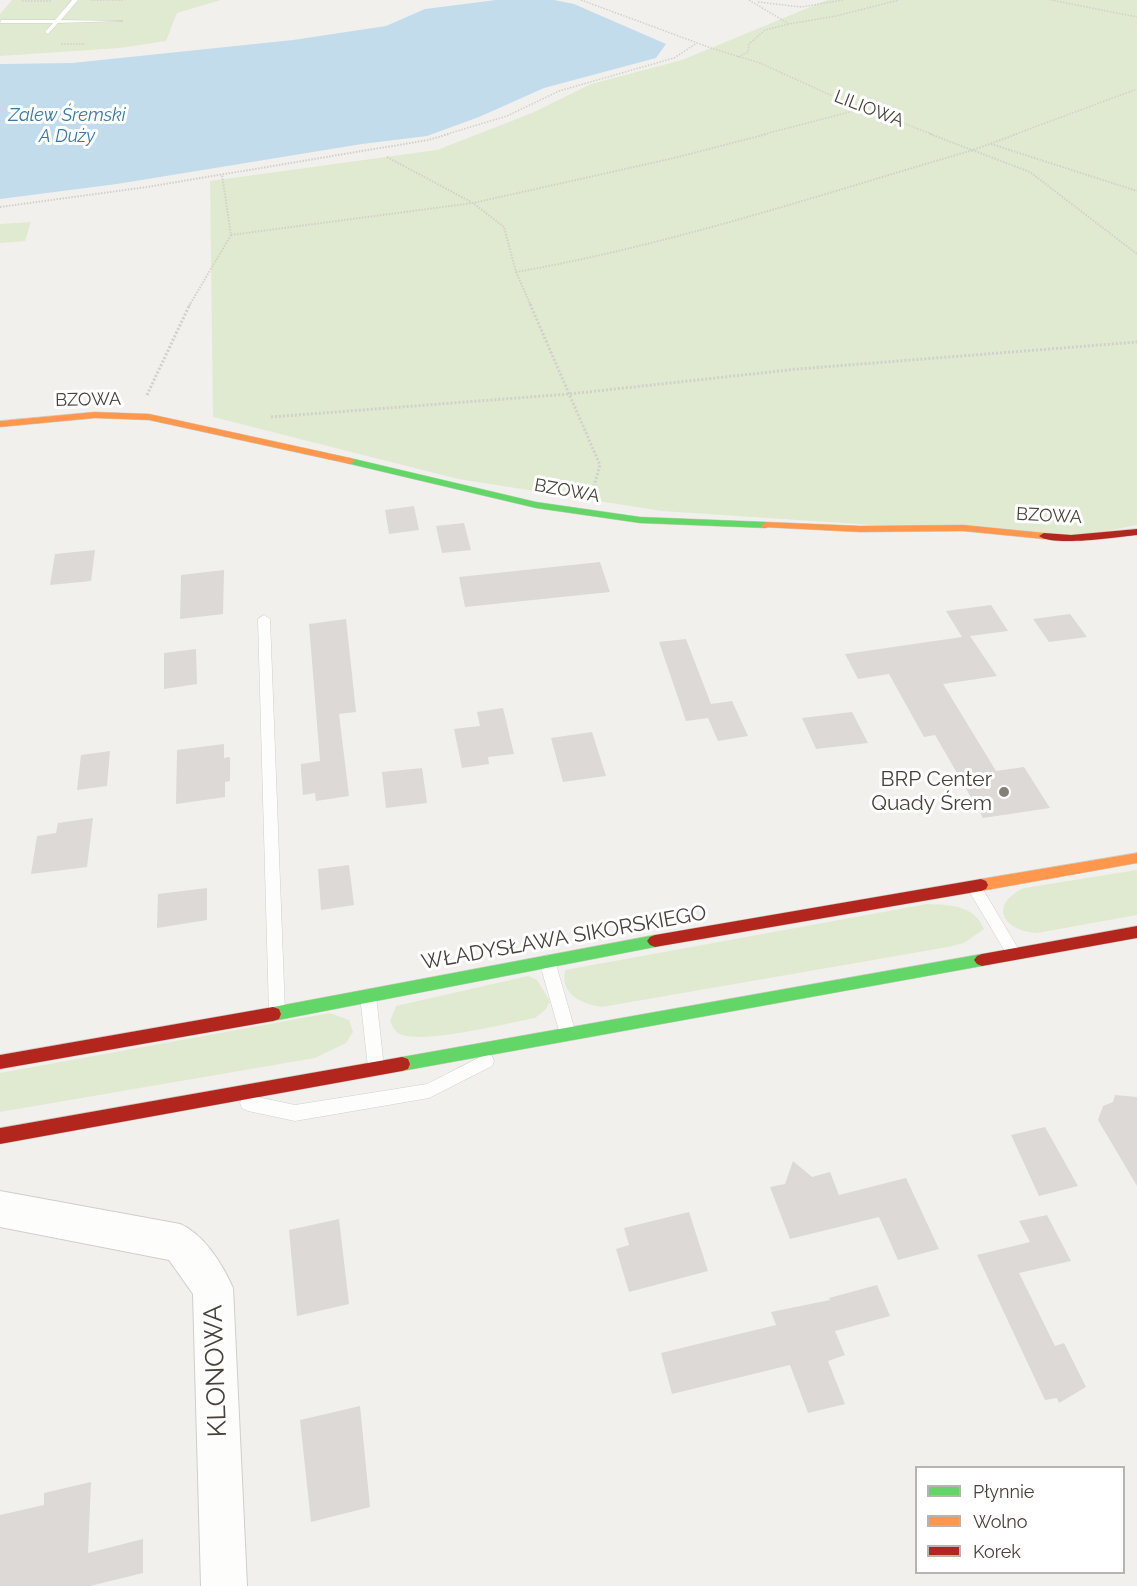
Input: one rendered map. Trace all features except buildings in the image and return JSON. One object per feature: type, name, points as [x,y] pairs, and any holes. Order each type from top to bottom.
[{"type":"street","name":"BZOWA","points":[[0,424],[95,415],[136,417],[260,439],[536,505],[639,520],[744,525],[963,528],[1071,538],[1137,531]]},
{"type":"street","name":"WŁADYSŁAWA SIKORSKIEGO","points":[[0,1062],[277,1013],[547,961],[1137,858]]},
{"type":"street","points":[[0,1136],[1137,932]]},
{"type":"street","name":"KLONOWA","points":[[0,1209],[180,1243],[213,1288],[224,1586]]},
{"type":"lane","points":[[48,32],[75,0]]},
{"type":"lane","points":[[2,22],[120,21]]},
{"type":"lane","points":[[264,619],[277,1013]]},
{"type":"lane","points":[[974,887],[1014,954]]},
{"type":"lane","points":[[547,961],[568,1034]]},
{"type":"lane","points":[[368,996],[376,1067]]},
{"type":"lane","points":[[217,1097],[295,1113],[429,1091],[520,1043]]},
{"type":"path","name":"LILIOWA","points":[[581,0],[697,43],[760,63],[865,108],[1030,172],[1137,254]]},
{"type":"path","points":[[749,0],[812,7],[843,0]]},
{"type":"path","points":[[738,57],[747,52],[749,44],[761,36],[765,30],[836,16],[899,0]]},
{"type":"path","points":[[1051,0],[1137,17]]},
{"type":"path","points":[[753,1],[789,24]]},
{"type":"path","points":[[0,207],[428,140],[507,116],[559,91],[674,58],[697,43]]},
{"type":"path","points":[[56,45],[84,44]]},
{"type":"path","points":[[516,272],[574,262],[679,235],[973,150],[1137,89]]},
{"type":"path","points":[[231,235],[473,203],[674,159],[865,108]]},
{"type":"path","points":[[990,143],[1137,191]]},
{"type":"path","points":[[387,157],[473,203],[504,227],[516,272],[600,465],[588,514]]},
{"type":"path","points":[[136,417],[182,318],[231,235],[222,174]]},
{"type":"path","points":[[266,417],[568,394],[798,369],[1137,342]]},
{"type":"green space","points":[[12,0],[221,0],[177,13],[166,41],[120,48],[0,56],[0,14]]},
{"type":"green space","points":[[827,0],[1137,0],[1137,525],[1071,538],[662,511],[458,479],[213,417],[210,181],[437,150],[532,113],[591,84],[682,60]]},
{"type":"green space","points":[[31,222],[25,241],[0,243],[0,224]]},
{"type":"green space","points":[[1137,870],[1137,915],[1037,933],[1016,928],[1004,916],[1003,909],[1006,902],[1024,888]]},
{"type":"green space","points":[[927,904],[953,906],[968,911],[980,921],[984,929],[964,943],[948,947],[602,1007],[574,997],[569,992],[564,979],[565,970]]},
{"type":"green space","points":[[528,976],[537,980],[550,1001],[546,1009],[535,1018],[464,1032],[424,1037],[398,1033],[390,1021],[396,1006]]},
{"type":"green space","points":[[330,1013],[349,1020],[353,1032],[346,1043],[315,1058],[0,1112],[0,1073]]},
{"type":"water","name":"Zalew Śremski A Duży","points":[[496,0],[554,0],[574,4],[666,44],[656,58],[544,88],[479,117],[427,136],[362,144],[117,184],[0,199],[0,64],[72,63],[293,40],[386,26],[425,9]]},
{"type":"traffic: fast","points":[[350,461],[536,505],[640,520],[766,525]]},
{"type":"traffic: fast","points":[[273,1014],[655,941]]},
{"type":"traffic: fast","points":[[402,1064],[982,960]]},
{"type":"traffic: slow","points":[[0,424],[95,415],[149,417],[350,461]]},
{"type":"traffic: slow","points":[[766,525],[860,529],[963,528],[1044,536]]},
{"type":"traffic: slow","points":[[981,885],[1137,858]]},
{"type":"traffic: jam","points":[[1044,536],[1071,538],[1137,532]]},
{"type":"traffic: jam","points":[[655,941],[981,885]]},
{"type":"traffic: jam","points":[[982,960],[1137,932]]},
{"type":"traffic: jam","points":[[0,1062],[273,1014]]},
{"type":"traffic: jam","points":[[0,1136],[402,1064]]},
{"type":"place","name":"BRP Center Quady Śrem","points":[[1004,792]]}]
